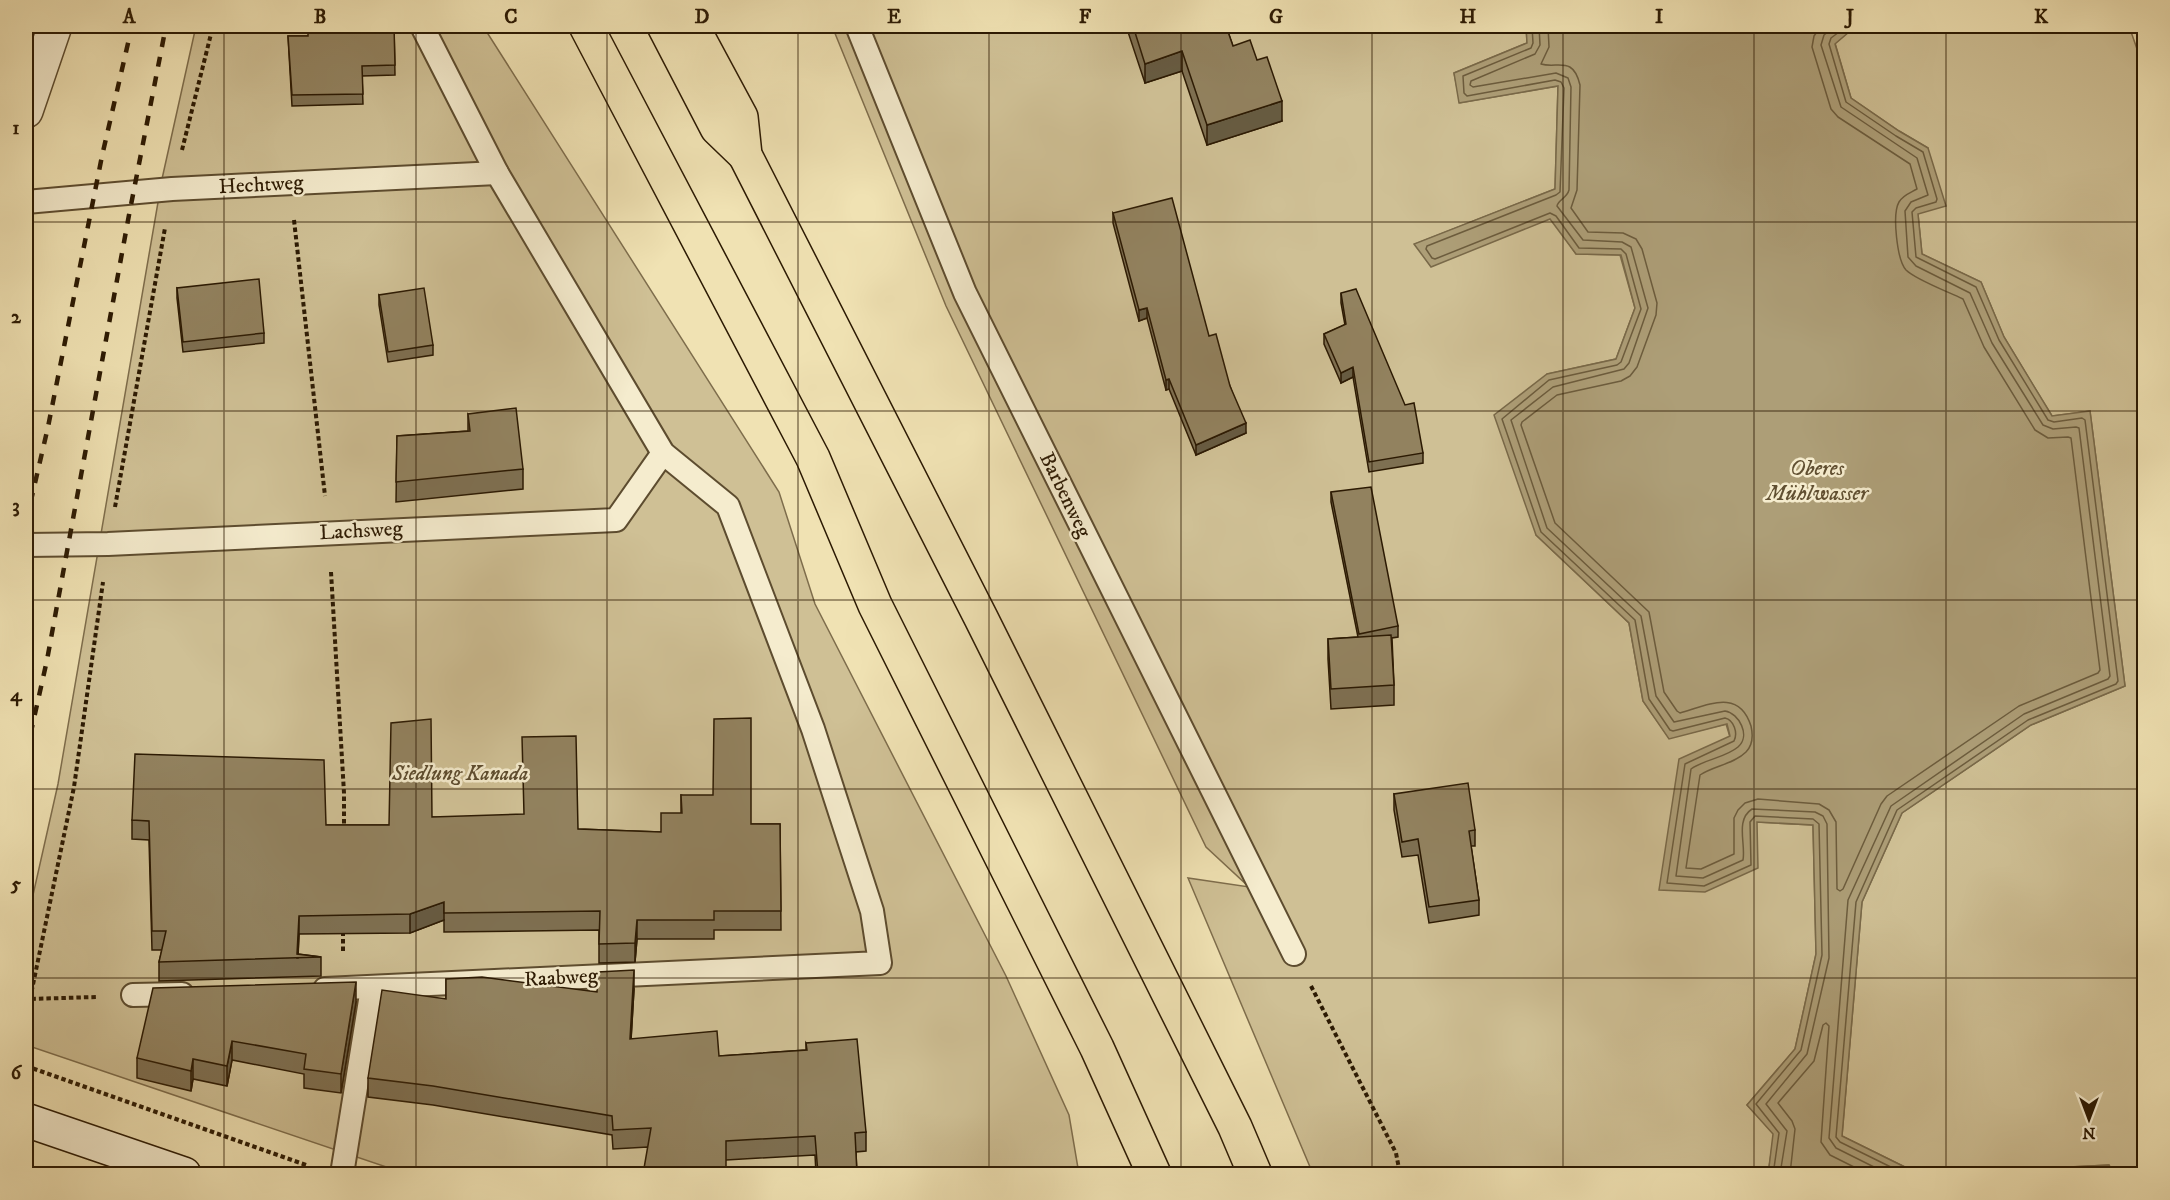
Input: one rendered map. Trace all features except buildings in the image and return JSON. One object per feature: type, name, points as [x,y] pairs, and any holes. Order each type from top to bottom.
[{"type":"highway","points":[[586,26],[813,458],[875,605],[1097,1048],[1154,1174]]},
{"type":"highway","points":[[664,26],[717,128],[745,155],[981,618],[1235,1127],[1255,1174]]},
{"type":"highway","points":[[693,26],[741,117],[745,155]]},
{"type":"highway","points":[[1097,1048],[1130,1174]]},
{"type":"street","points":[[26,111],[55,26]]},
{"type":"street","points":[[26,1120],[184,1174]]},
{"type":"lane","points":[[422,26],[497,173],[663,453]]},
{"type":"lane","name":"Barbenweg","points":[[857,26],[965,293],[1294,954]]},
{"type":"lane","name":"Hechtweg","points":[[26,201],[172,189],[497,173]]},
{"type":"lane","name":"Lachsweg","points":[[26,545],[108,544],[616,520],[663,453]]},
{"type":"lane","name":"Raabweg","points":[[308,990],[880,963],[872,911],[813,729],[728,506],[663,453]]},
{"type":"lane","points":[[342,1174],[372,988]]},
{"type":"lane","points":[[133,995],[203,993]]},
{"type":"path","points":[[290,184],[329,533],[344,793],[344,839]]},
{"type":"path","points":[[342,988],[343,919]]},
{"type":"path","points":[[1294,954],[1396,1153],[1400,1174]]},
{"type":"path","points":[[26,1012],[30,999],[133,995]]},
{"type":"path","points":[[26,1066],[310,1167]]},
{"type":"green space","name":"Siedlung Kanada","points":[[196,26],[483,26],[779,492],[815,604],[1006,976],[1069,1115],[1079,1174],[407,1174],[26,1045],[26,926],[58,784],[162,179]]},
{"type":"green space","points":[[832,26],[1526,26],[1527,43],[1454,73],[1460,103],[1558,86],[1555,189],[1415,244],[1431,266],[1551,218],[1576,254],[1620,255],[1635,308],[1616,359],[1547,374],[1536,535],[1629,623],[1643,701],[1669,738],[1726,724],[1756,822],[1813,825],[1816,954],[1795,1049],[1747,1105],[1774,1134],[1769,1167],[1758,1174],[1313,1174],[1188,878],[1249,887],[1206,847],[946,306]]},
{"type":"green space","points":[[1856,26],[2129,26],[2144,69],[2144,1174],[2114,1174],[2109,1165],[1919,1174],[1842,1136],[1862,902],[1902,813],[2031,725],[2125,686],[2090,411],[2052,416],[2004,337],[1981,282],[1922,254],[1918,214],[1928,148],[1851,98],[1835,43]]},
{"type":"water","name":"Oberes Mühlwasser","points":[[1526,26],[1856,26],[1835,44],[1851,98],[1928,148],[1946,206],[1918,214],[1922,254],[1981,282],[2004,337],[2052,416],[2090,411],[2125,686],[2031,725],[1902,813],[1862,902],[1842,1136],[1919,1174],[1758,1174],[1769,1167],[1773,1134],[1747,1105],[1795,1049],[1816,954],[1813,825],[1757,822],[1758,868],[1705,892],[1659,890],[1679,759],[1730,736],[1727,724],[1669,739],[1643,701],[1629,623],[1536,535],[1494,415],[1547,374],[1616,359],[1635,308],[1621,255],[1576,254],[1550,219],[1431,267],[1414,244],[1555,189],[1558,86],[1459,103],[1454,73],[1527,43]]},
{"type":"water","points":[[2109,1165],[2114,1174],[1933,1174]]},
{"type":"railway","points":[[26,522],[48,427],[102,156],[132,26]]},
{"type":"railway","points":[[26,754],[47,660],[166,26]]}]
